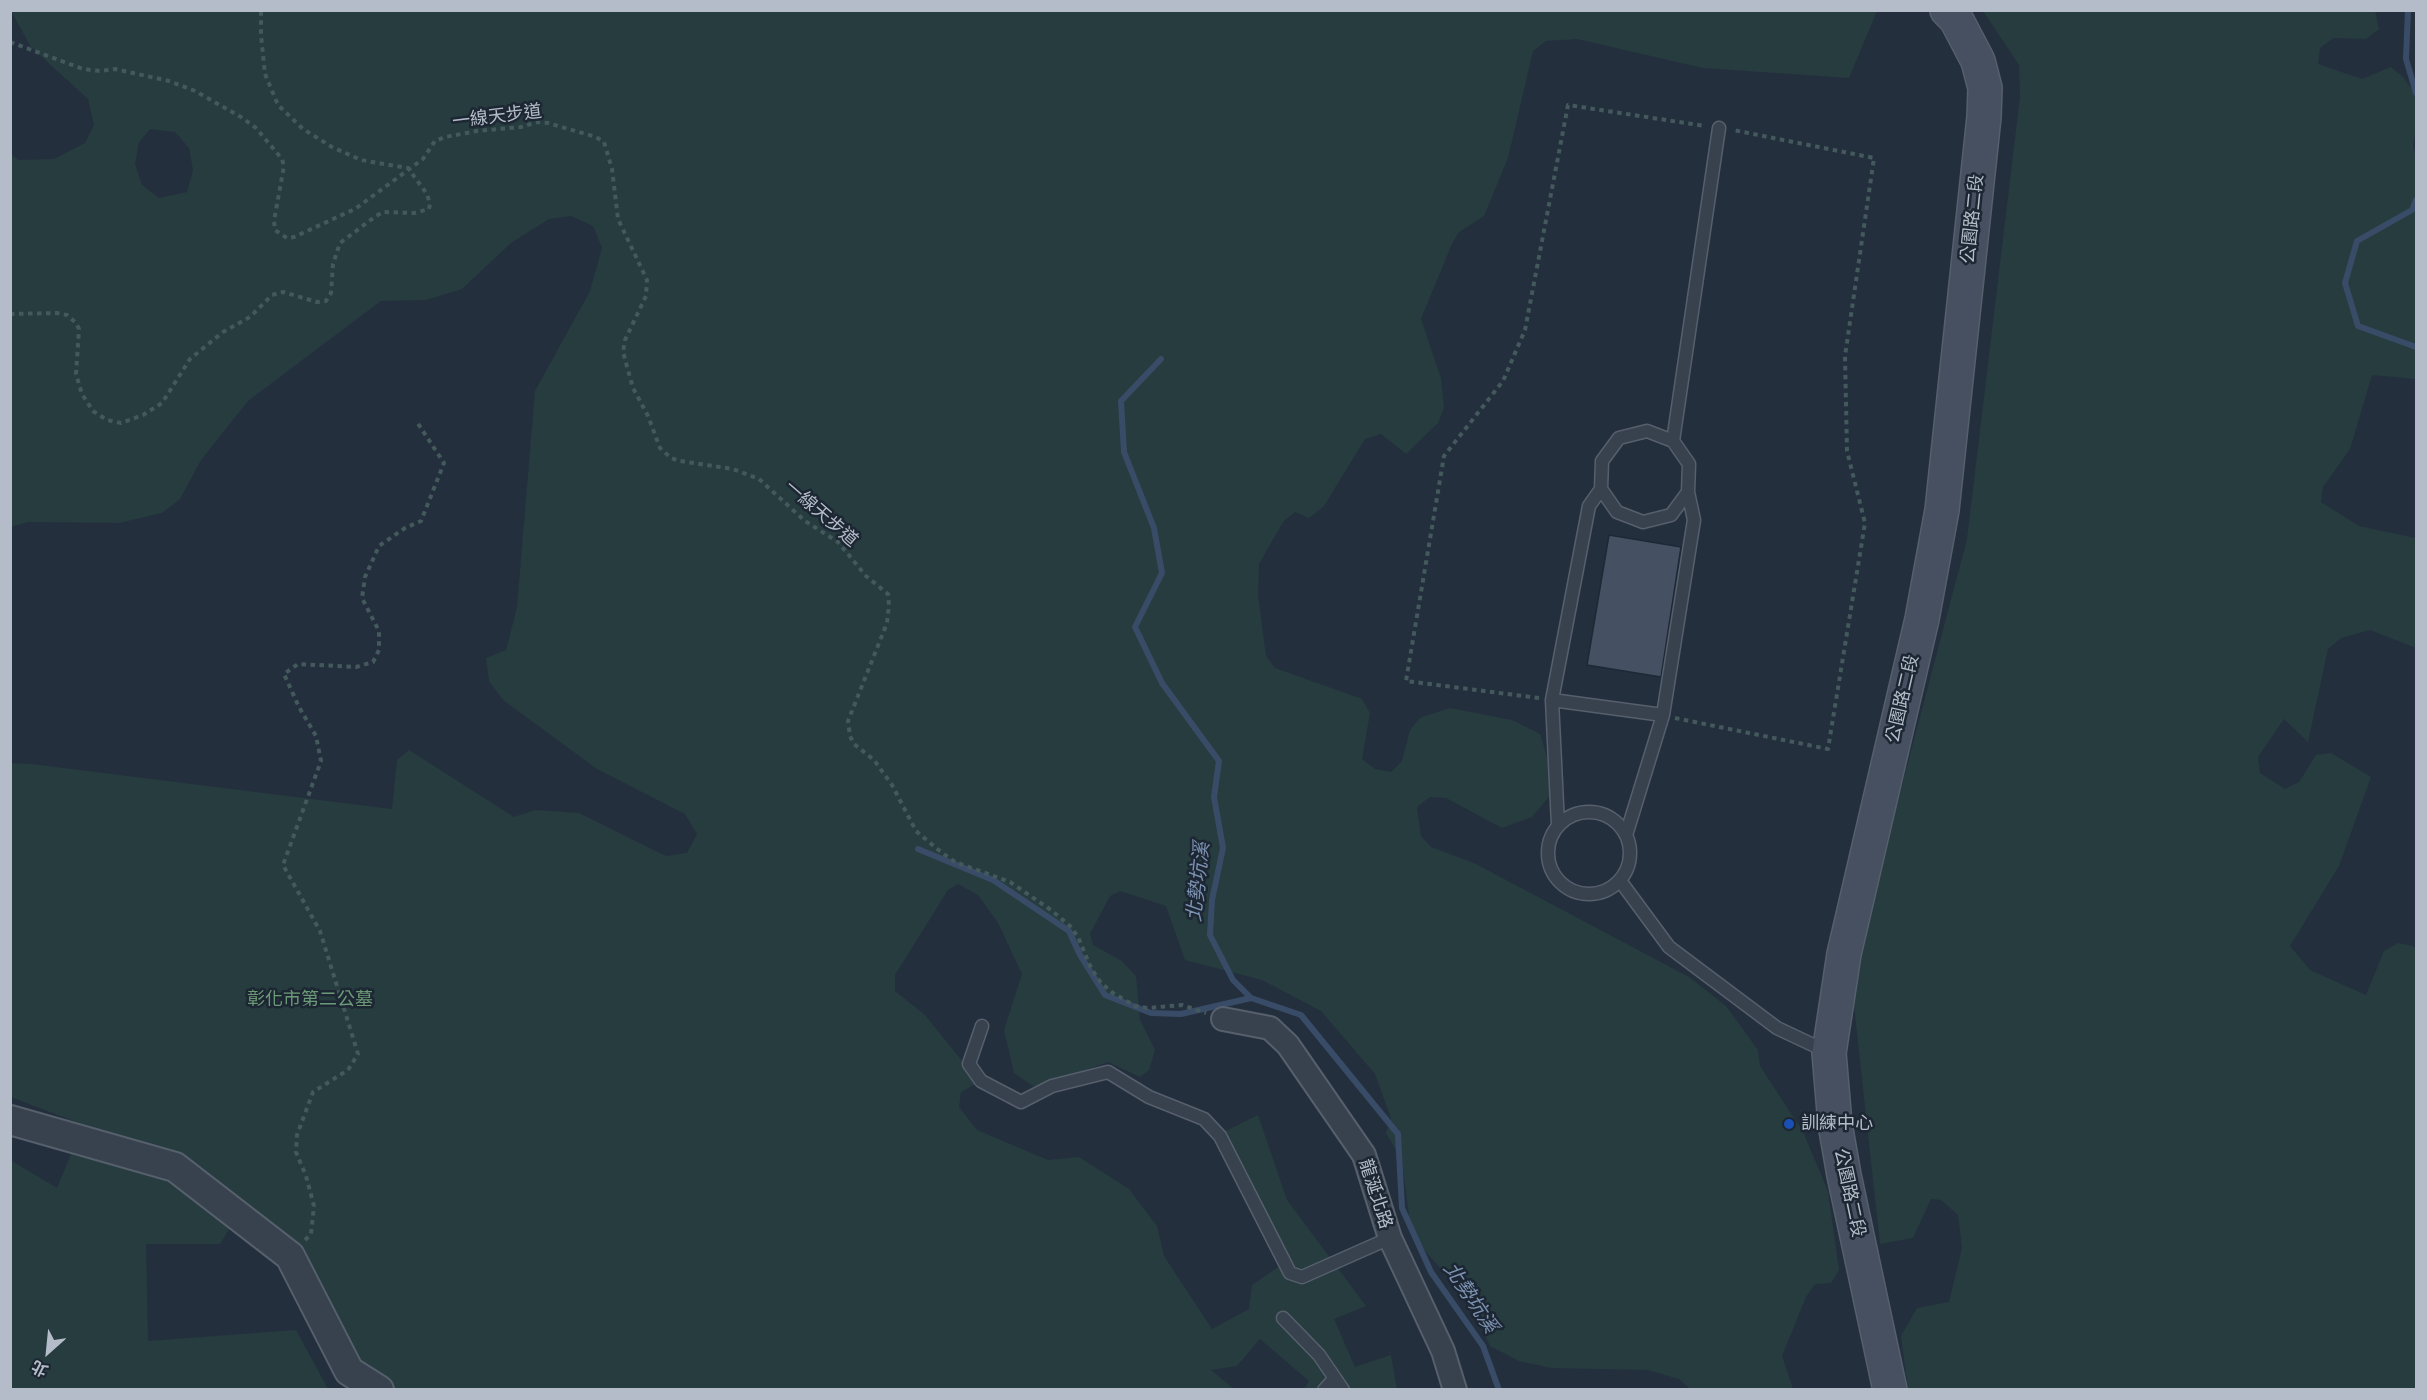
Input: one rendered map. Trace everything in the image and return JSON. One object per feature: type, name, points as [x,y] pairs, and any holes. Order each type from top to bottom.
[{"type":"main road","name":"公園路二段","points":[[1890,1389],[1840,1155],[1829,1053],[1844,954],[1922,619],[1943,498],[1984,117],[1985,88],[1977,61],[1956,20],[1947,10]]},
{"type":"street","name":"龍涎北路","points":[[1223,1019],[1270,1028],[1288,1044],[1364,1155],[1390,1238],[1443,1351],[1455,1389]]},
{"type":"street","points":[[10,1120],[175,1167],[291,1256],[350,1371],[379,1389]]},
{"type":"lane","points":[[1673,441],[1719,128]]},
{"type":"lane","points":[[1647,430],[1673,441],[1689,464],[1688,492],[1694,520],[1663,715],[1627,832],[1632,858],[1621,882],[1598,895],[1572,893],[1552,875],[1547,849],[1558,825],[1552,700],[1589,506],[1601,489],[1602,461],[1619,438],[1647,430]]},
{"type":"lane","points":[[1601,489],[1617,512],[1643,522],[1671,515],[1688,492]]},
{"type":"lane","points":[[1552,700],[1663,715]]},
{"type":"lane","points":[[1558,825],[1581,811],[1607,815],[1627,832]]},
{"type":"lane","points":[[1621,882],[1669,947],[1777,1028],[1829,1053]]},
{"type":"lane","points":[[982,1026],[969,1064],[981,1081],[1021,1102],[1052,1086],[1108,1072],[1149,1097],[1204,1119],[1220,1136],[1290,1273],[1302,1277],[1390,1238]]},
{"type":"lane","points":[[1282,1318],[1319,1355],[1343,1389]]},
{"type":"lane","points":[[1324,1389],[1335,1378]]},
{"type":"path","points":[[10,314],[57,313],[67,315],[76,322],[79,329],[76,374],[82,394],[93,411],[107,420],[121,423],[143,416],[162,403],[190,359],[223,332],[250,317],[272,295],[283,292],[317,302],[326,301],[331,293],[336,249],[357,230],[383,212],[414,213],[429,209],[427,194],[408,168],[362,160],[332,147],[303,129],[278,105],[265,74],[261,10]]},
{"type":"path","name":"一線天步道","points":[[10,42],[83,69],[100,71],[115,69],[169,81],[195,91],[241,117],[256,128],[282,159],[284,166],[274,221],[275,230],[287,238],[294,237],[355,209],[380,193],[408,168],[423,159],[435,141],[444,137],[477,131],[521,128],[537,122],[596,137],[604,142],[612,169],[618,219],[646,280],[646,296],[625,340],[623,352],[633,388],[648,416],[660,448],[671,458],[680,461],[733,469],[759,479],[805,521],[838,542],[866,576],[888,594],[890,605],[886,623],[848,721],[850,736],[854,744],[874,760],[892,785],[916,831],[955,862],[1010,882],[1051,910],[1070,926],[1078,937],[1091,968],[1101,983],[1113,993],[1134,1006],[1148,1008],[1182,1005],[1223,1019]]},
{"type":"path","points":[[1552,700],[1406,681],[1444,456],[1503,381],[1525,330],[1568,105],[1719,128],[1874,158],[1845,356],[1847,451],[1865,523],[1828,749],[1663,715]]},
{"type":"path","points":[[291,1256],[311,1234],[314,1206],[306,1176],[296,1152],[297,1135],[313,1092],[348,1070],[358,1054],[320,931],[283,865],[321,761],[316,736],[299,707],[285,674],[298,664],[356,667],[373,662],[379,650],[379,631],[362,598],[365,577],[379,546],[405,528],[421,521],[444,463],[417,422]]},
{"type":"green space","name":"彰化市第二公墓","points":[[11,11],[1877,11],[1849,78],[1703,68],[1577,39],[1546,41],[1533,51],[1508,158],[1484,216],[1458,233],[1421,319],[1441,378],[1444,408],[1438,423],[1406,454],[1381,434],[1365,439],[1324,506],[1309,518],[1295,512],[1283,522],[1259,564],[1258,595],[1266,656],[1275,668],[1362,699],[1370,713],[1362,759],[1375,769],[1391,772],[1402,761],[1410,730],[1420,718],[1450,708],[1512,720],[1540,734],[1554,779],[1552,793],[1532,817],[1502,828],[1446,798],[1430,797],[1417,807],[1421,836],[1431,847],[1474,863],[1689,977],[1726,1006],[1758,1050],[1760,1066],[1803,1132],[1828,1191],[1839,1270],[1831,1283],[1815,1284],[1806,1297],[1782,1356],[1793,1389],[1690,1389],[1679,1379],[1648,1370],[1551,1368],[1519,1361],[1490,1346],[1469,1300],[1426,1252],[1410,1224],[1402,1160],[1386,1133],[1391,1118],[1375,1074],[1321,1011],[1262,980],[1185,960],[1166,906],[1120,891],[1110,896],[1090,934],[1093,945],[1122,961],[1136,976],[1140,1020],[1155,1050],[1149,1070],[1140,1077],[1108,1062],[1044,1085],[1033,1086],[1014,1073],[1004,1030],[1022,974],[998,923],[978,895],[958,884],[948,890],[895,975],[895,991],[925,1015],[979,1082],[961,1092],[959,1107],[977,1130],[1048,1160],[1079,1157],[1129,1189],[1157,1226],[1164,1256],[1212,1329],[1249,1309],[1252,1285],[1287,1261],[1218,1135],[1258,1115],[1287,1200],[1366,1306],[1334,1319],[1355,1367],[1391,1355],[1397,1389],[1304,1389],[1309,1381],[1260,1339],[1237,1366],[1211,1370],[1234,1389],[368,1389],[279,1239],[208,1173],[11,1097],[11,763],[392,809],[397,760],[409,750],[514,817],[535,810],[579,813],[666,856],[687,853],[697,834],[685,814],[597,769],[503,700],[489,681],[486,658],[506,650],[517,607],[535,391],[590,291],[602,248],[593,226],[571,216],[549,219],[511,243],[462,289],[426,300],[381,301],[248,401],[201,460],[180,499],[162,513],[119,523],[28,522],[11,527],[11,154],[18,160],[54,159],[85,143],[94,125],[88,99],[31,47]],"holes":[[[150,129],[175,132],[189,148],[193,170],[187,192],[159,198],[142,185],[135,164],[139,142]]]},
{"type":"green space","points":[[1983,11],[2375,11],[2379,29],[2366,39],[2333,38],[2320,48],[2318,64],[2362,79],[2391,67],[2403,77],[2416,94],[2416,129],[2413,146],[2416,155],[2416,379],[2372,375],[2350,449],[2323,487],[2321,502],[2359,526],[2416,538],[2416,648],[2370,630],[2341,638],[2328,649],[2308,742],[2284,719],[2258,757],[2260,773],[2285,789],[2299,782],[2316,755],[2331,753],[2371,777],[2339,866],[2290,946],[2310,970],[2366,995],[2384,951],[2398,943],[2413,946],[2416,949],[2416,1389],[1908,1389],[1901,1336],[1917,1308],[1949,1302],[1962,1248],[1958,1215],[1941,1200],[1931,1199],[1913,1238],[1880,1244],[1853,996],[1855,963],[1967,539],[2020,97],[2019,65]]},
{"type":"green space","points":[[71,1154],[164,1177],[236,1218],[220,1244],[146,1244],[148,1341],[296,1330],[328,1389],[11,1389],[10,1160],[57,1188]]},
{"type":"building","points":[[1609,535],[1681,547],[1661,677],[1587,665]]},
{"type":"waterway","points":[[2408,10],[2406,59],[2416,93]]},
{"type":"waterway","points":[[2416,200],[2412,210],[2357,241],[2345,283],[2358,326],[2416,347]]},
{"type":"waterway","name":"北勢坑溪","points":[[1161,359],[1121,401],[1124,452],[1154,528],[1162,573],[1135,627],[1162,683],[1219,761],[1214,797],[1223,848],[1212,900],[1210,935],[1233,980],[1251,998],[1301,1015],[1398,1134],[1402,1208],[1431,1272],[1483,1346],[1499,1390]]},
{"type":"waterway","points":[[918,849],[993,880],[1069,931],[1080,955],[1105,995],[1151,1013],[1181,1014],[1251,998]]},
{"type":"place","name":"訓練中心","points":[[1789,1124]]}]
